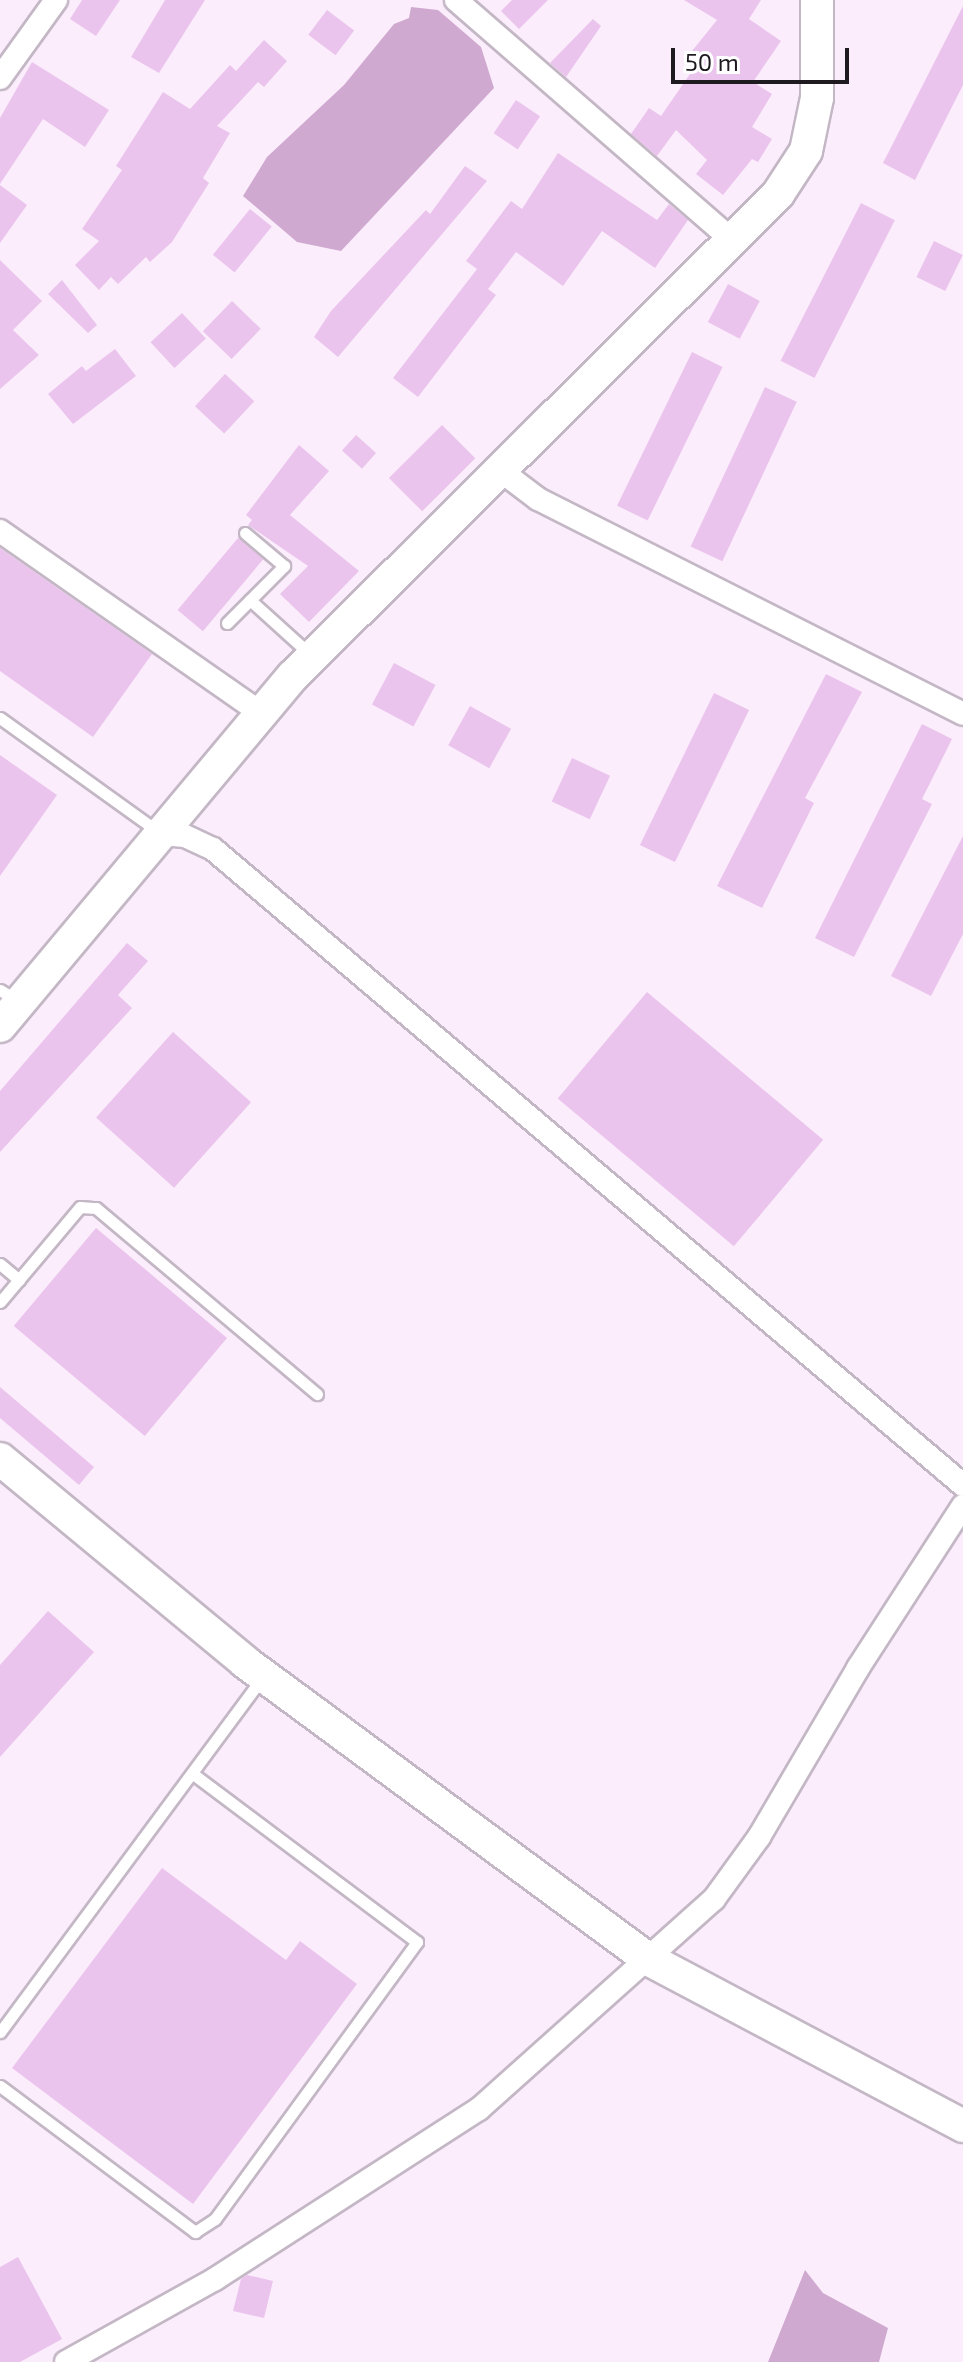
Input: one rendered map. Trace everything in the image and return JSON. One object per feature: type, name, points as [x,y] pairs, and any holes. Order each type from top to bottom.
[{"type":"street","points":[[0,78],[56,0]]},
{"type":"street","points":[[456,0],[732,240]]},
{"type":"street","points":[[6,1006],[161,834],[313,656],[778,194],[806,151],[817,98],[817,0]]},
{"type":"street","points":[[501,471],[538,499],[963,714]]},
{"type":"street","points":[[0,531],[262,714]]},
{"type":"street","points":[[161,834],[185,836],[213,849],[963,1485]]},
{"type":"street","points":[[0,1459],[264,1676],[648,1959],[963,2126]]},
{"type":"street","points":[[66,2362],[215,2279],[479,2109],[714,1899],[759,1837],[858,1668],[963,1506]]},
{"type":"lane","points":[[227,623],[284,566],[245,533]]},
{"type":"lane","points":[[250,600],[313,656]]},
{"type":"lane","points":[[0,718],[161,834]]},
{"type":"lane","points":[[0,1302],[80,1207],[96,1208],[317,1394]]},
{"type":"lane","points":[[0,1264],[19,1280]]},
{"type":"lane","points":[[0,2032],[264,1676]]},
{"type":"lane","points":[[0,2086],[195,2232],[215,2219],[417,1942],[192,1773]]},
{"type":"shaded area","points":[[411,7],[438,10],[481,47],[494,88],[341,251],[297,242],[243,196],[267,157],[344,85],[394,24],[409,18]]},
{"type":"shaded area","points":[[805,2270],[823,2293],[888,2328],[879,2362],[768,2362]]},
{"type":"building","points":[[82,0],[120,0],[96,36],[70,19]]},
{"type":"building","points":[[165,0],[205,0],[159,73],[131,57]]},
{"type":"building","points":[[512,0],[548,0],[519,29],[501,11]]},
{"type":"building","points":[[684,0],[761,0],[749,19],[781,41],[753,82],[772,94],[752,127],[772,139],[758,162],[752,159],[723,195],[696,174],[707,160],[676,130],[657,156],[631,134],[649,108],[661,116],[701,58],[692,51],[717,20]]},
{"type":"building","points":[[963,6],[963,85],[915,180],[883,163]]},
{"type":"building","points":[[327,10],[354,30],[335,55],[308,35]]},
{"type":"building","points":[[593,19],[601,26],[566,77],[550,63]]},
{"type":"building","points":[[264,40],[287,61],[264,87],[258,82],[217,126],[230,133],[203,178],[209,183],[172,242],[150,262],[146,257],[118,284],[111,277],[99,290],[75,265],[99,241],[82,229],[122,170],[116,166],[163,92],[190,109],[230,65],[236,71]]},
{"type":"building","points":[[32,62],[109,110],[85,147],[43,119],[0,184],[0,118]]},
{"type":"building","points":[[516,100],[540,116],[518,149],[494,133]]},
{"type":"building","points":[[558,153],[657,220],[669,204],[688,220],[655,268],[602,231],[563,286],[516,252],[488,289],[496,295],[418,397],[393,378],[477,269],[466,261],[511,201],[522,209]]},
{"type":"building","points":[[465,166],[487,181],[338,357],[314,337],[331,311],[426,210],[430,214]]},
{"type":"building","points":[[0,185],[27,205],[0,243]]},
{"type":"building","points":[[861,203],[895,220],[815,378],[781,361]]},
{"type":"building","points":[[250,209],[272,227],[235,272],[213,255]]},
{"type":"building","points":[[934,241],[963,255],[945,291],[916,277]]},
{"type":"building","points":[[0,260],[42,301],[13,330],[39,355],[0,389]]},
{"type":"building","points":[[62,280],[97,325],[88,333],[48,294]]},
{"type":"building","points":[[728,284],[760,301],[740,339],[708,322]]},
{"type":"building","points":[[232,301],[261,329],[232,359],[203,331]]},
{"type":"building","points":[[182,313],[206,339],[174,368],[151,342]]},
{"type":"building","points":[[115,349],[136,376],[73,424],[48,394],[82,366],[86,371]]},
{"type":"building","points":[[692,352],[723,367],[648,521],[617,506]]},
{"type":"building","points":[[225,374],[254,401],[224,433],[195,406]]},
{"type":"building","points":[[765,387],[797,402],[722,561],[691,547]]},
{"type":"building","points":[[442,425],[475,458],[422,511],[389,478]]},
{"type":"building","points":[[356,435],[376,453],[362,469],[342,451]]},
{"type":"building","points":[[299,445],[329,471],[290,515],[359,571],[309,622],[280,594],[308,566],[248,525],[252,520],[246,515]]},
{"type":"building","points":[[238,538],[263,559],[203,631],[178,610]]},
{"type":"building","points":[[0,548],[152,654],[93,737],[0,671]]},
{"type":"building","points":[[394,663],[435,685],[413,727],[372,704]]},
{"type":"building","points":[[826,674],[862,692],[805,798],[814,803],[762,908],[717,886]]},
{"type":"building","points":[[714,693],[749,710],[675,862],[640,845]]},
{"type":"building","points":[[470,706],[511,729],[489,768],[448,745]]},
{"type":"building","points":[[922,724],[952,739],[922,799],[932,804],[854,957],[815,938]]},
{"type":"building","points":[[0,755],[57,795],[0,876]]},
{"type":"building","points":[[572,758],[610,776],[590,819],[552,802]]},
{"type":"building","points":[[963,836],[963,934],[931,996],[891,976]]},
{"type":"building","points":[[127,943],[148,961],[118,995],[132,1008],[0,1152],[0,1091]]},
{"type":"building","points":[[647,992],[823,1140],[734,1246],[558,1098]]},
{"type":"building","points":[[173,1032],[251,1102],[174,1188],[96,1117]]},
{"type":"building","points":[[96,1228],[227,1338],[145,1436],[14,1326]]},
{"type":"building","points":[[0,1387],[94,1467],[79,1485],[0,1418]]},
{"type":"building","points":[[48,1611],[94,1652],[0,1757],[0,1665]]},
{"type":"building","points":[[162,1868],[286,1960],[300,1941],[357,1984],[193,2204],[12,2068]]},
{"type":"building","points":[[18,2257],[62,2339],[20,2362],[0,2362],[0,2267]]},
{"type":"building","points":[[247,2275],[273,2281],[264,2318],[233,2311],[241,2279]]}]
